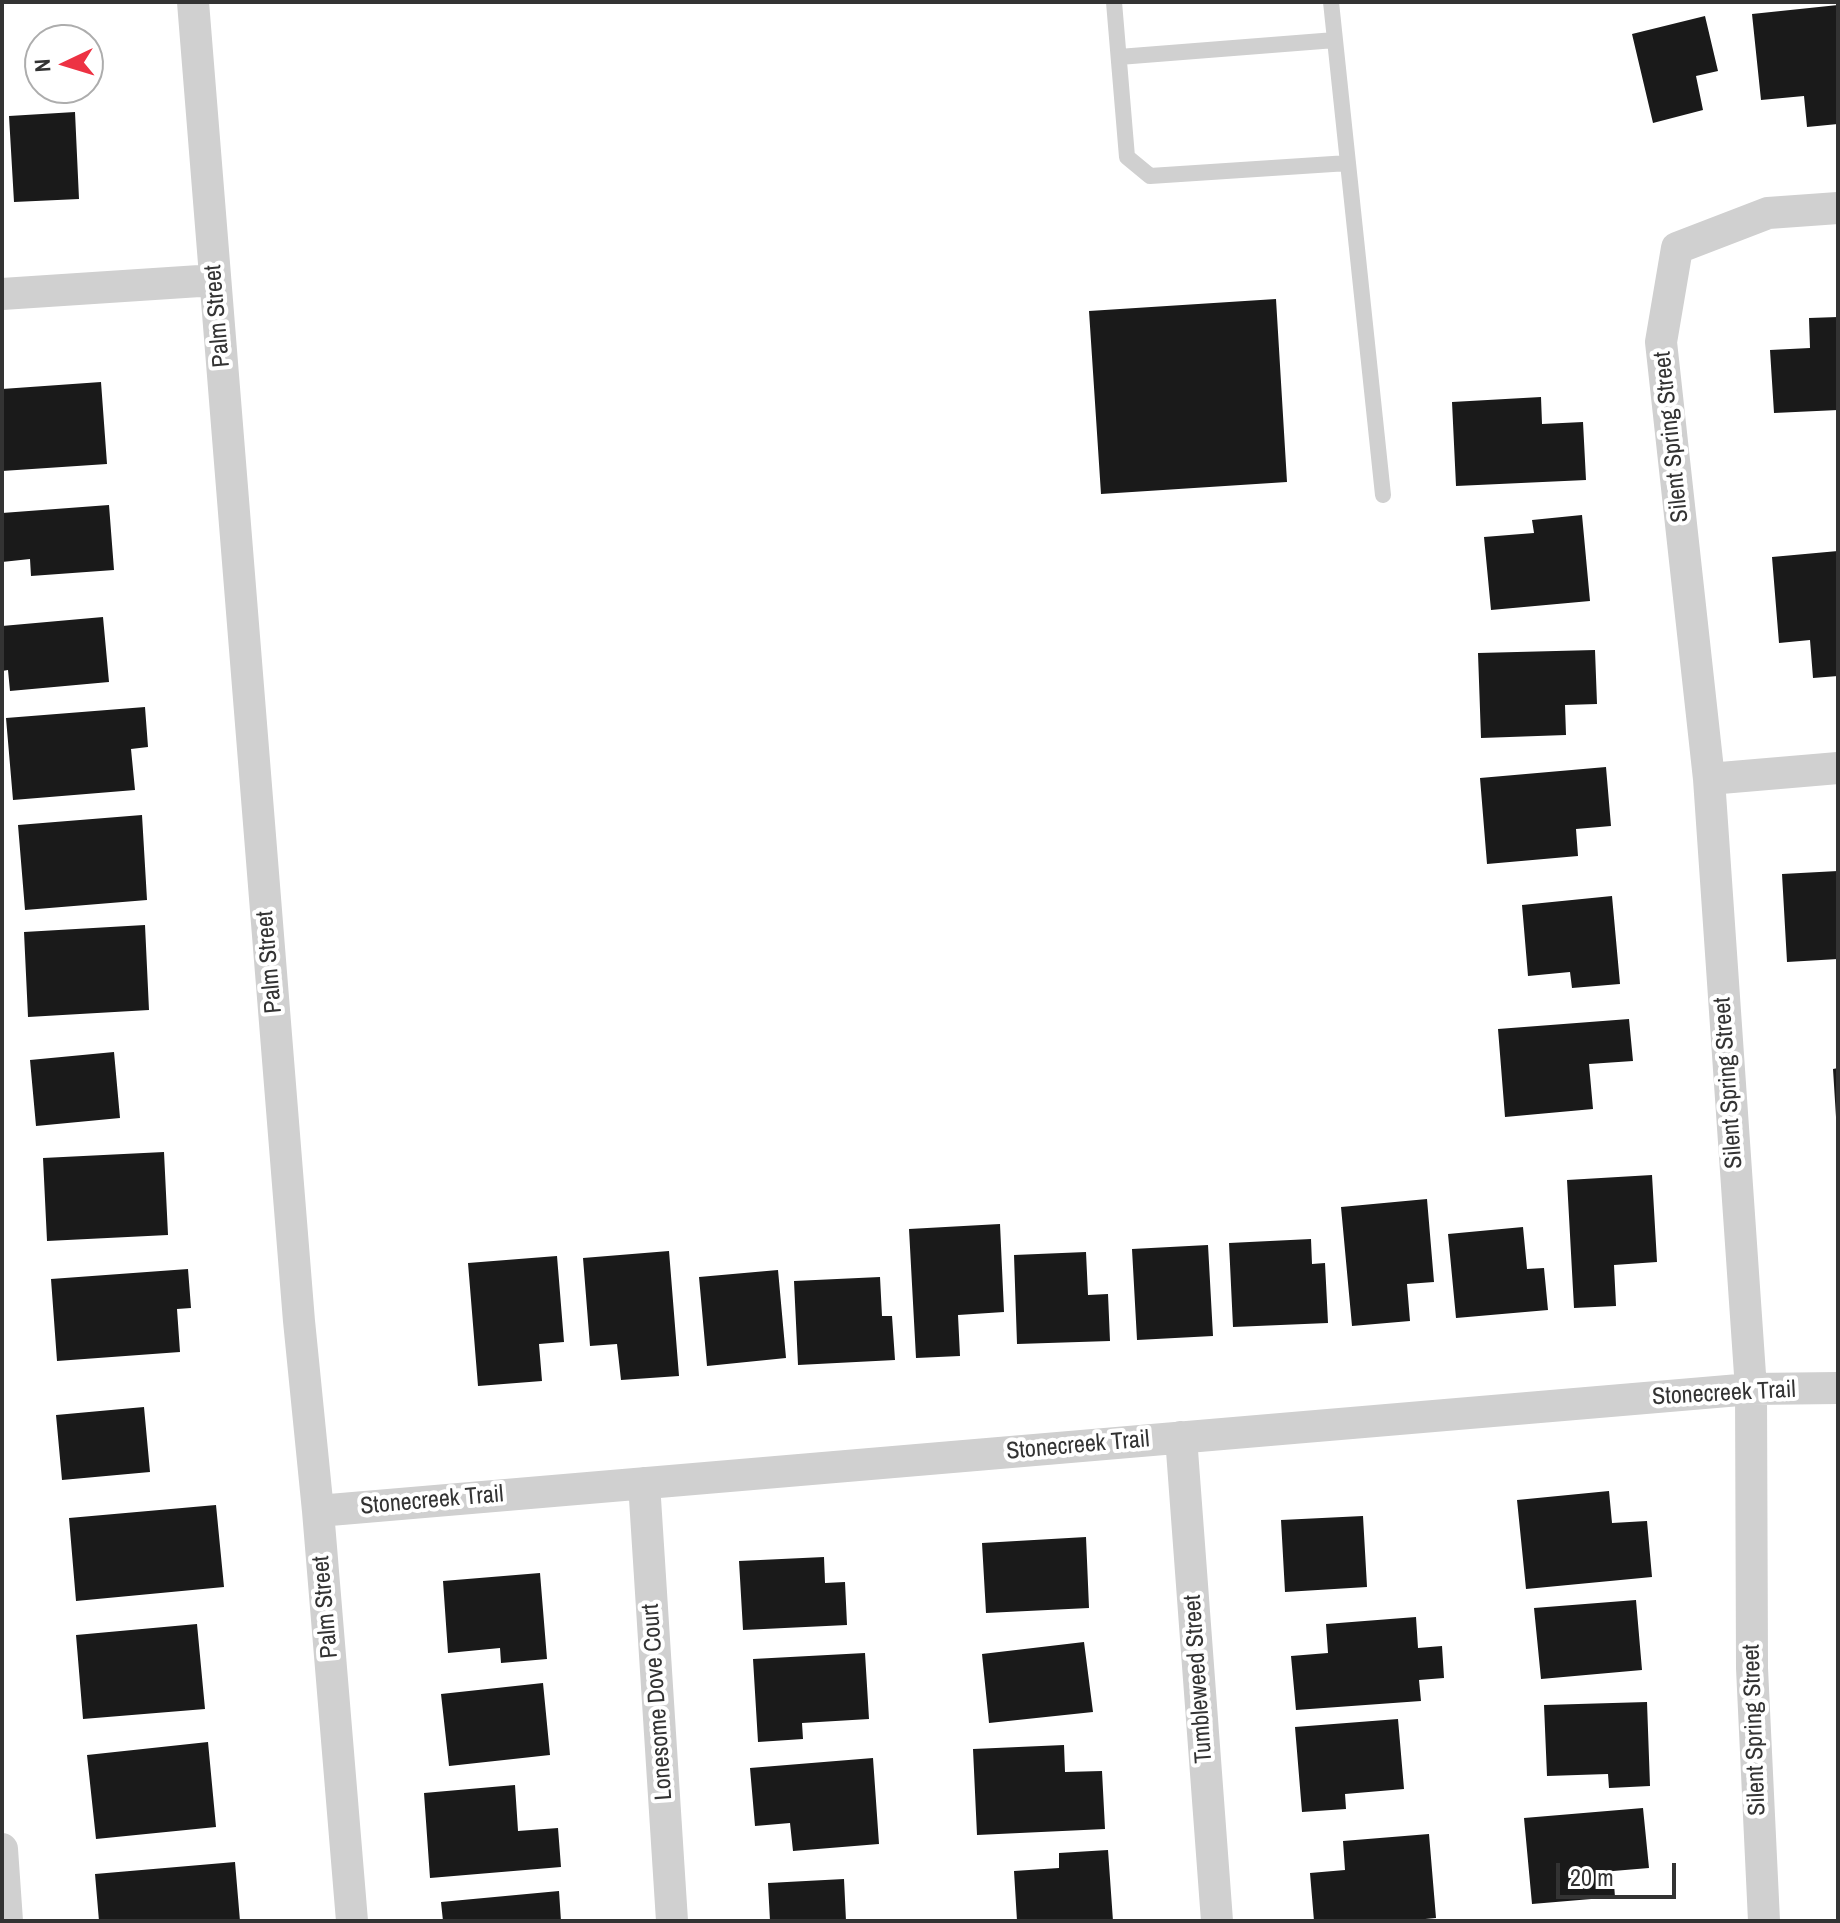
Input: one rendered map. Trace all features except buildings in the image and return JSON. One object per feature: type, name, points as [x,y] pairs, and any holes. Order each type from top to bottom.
[{"type":"street","name":"Palm Street","points":[[193,2],[297,1305],[318,1511],[352,1921]]},
{"type":"street","name":"Silent Spring Street","points":[[1764,1921],[1752,1668],[1751,1389],[1709,779],[1661,342],[1677,248],[1768,213],[1838,208]]},
{"type":"street","points":[[2,294],[215,280]]},
{"type":"street","points":[[1709,779],[1838,768]]},
{"type":"street","name":"Stonecreek Trail","points":[[318,1511],[1751,1389],[1838,1388]]},
{"type":"street","name":"Tumbleweed Street","points":[[1181,1437],[1217,1921]]},
{"type":"street","name":"Lonesome Dove Court","points":[[644,1483],[672,1921]]},
{"type":"street","points":[[2,1849],[7,1921]]},
{"type":"lane","points":[[1114,2],[1127,157],[1150,176],[1348,163]]},
{"type":"lane","points":[[1331,2],[1383,495]]},
{"type":"lane","points":[[1119,57],[1335,40]]}]
